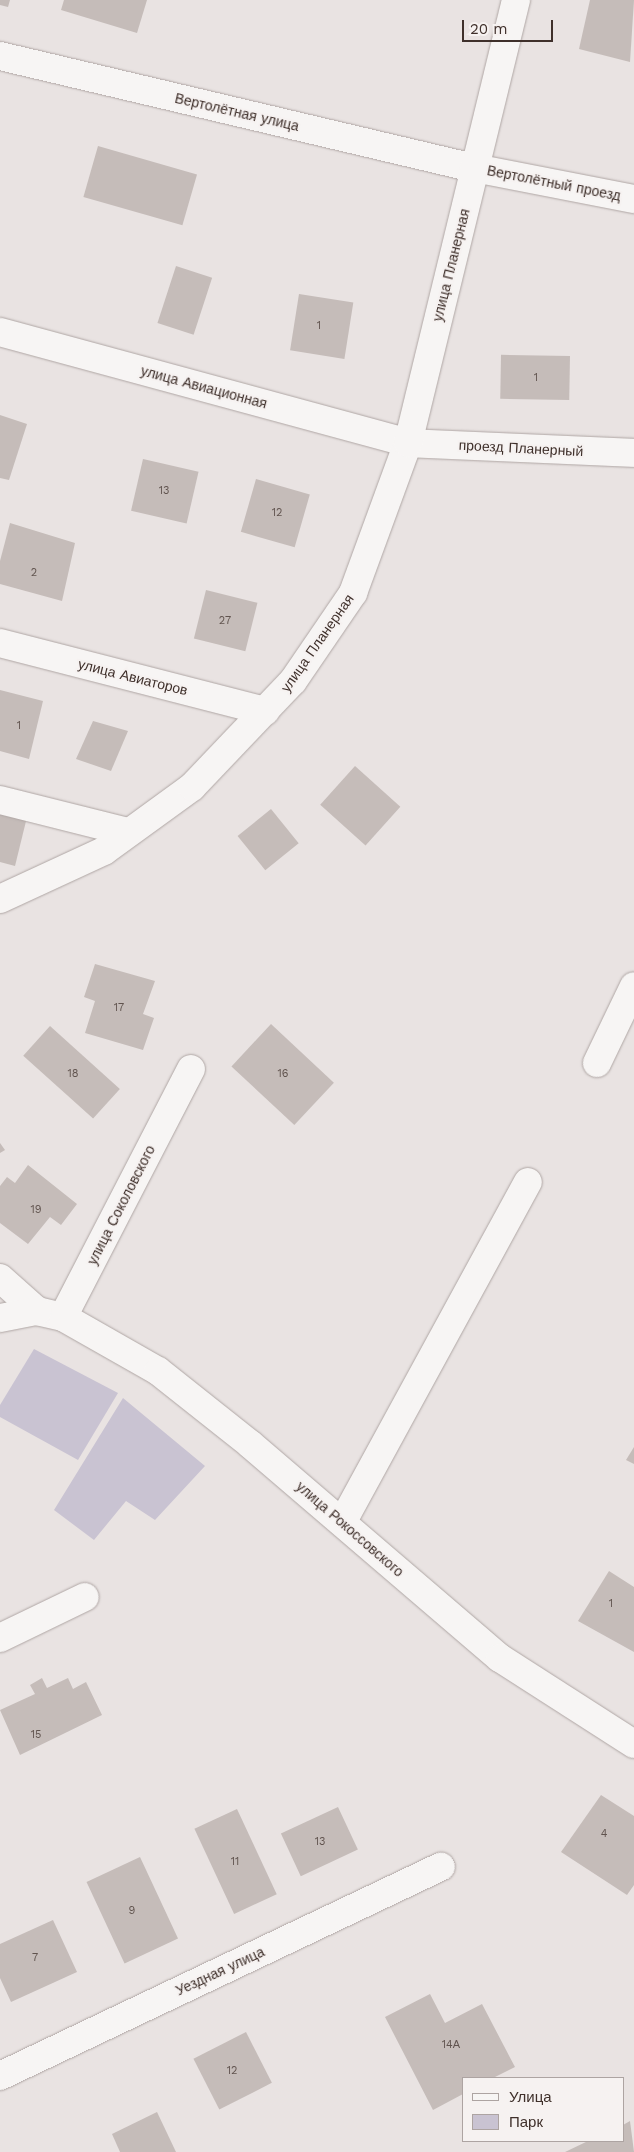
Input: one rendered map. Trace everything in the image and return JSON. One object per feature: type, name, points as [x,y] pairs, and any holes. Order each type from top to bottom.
[{"type":"street","name":"улица Планерная","points":[[0,899],[104,851],[127,832],[192,787],[293,681],[353,593],[408,443],[516,0]]},
{"type":"street","name":"Вертолётная улица","points":[[0,56],[474,168]]},
{"type":"street","name":"Вертолётный проезд","points":[[474,168],[634,198]]},
{"type":"street","name":"улица Авиационная","points":[[0,332],[408,443]]},
{"type":"street","name":"проезд Планерный","points":[[408,443],[634,453]]},
{"type":"street","name":"улица Авиаторов","points":[[0,643],[265,710]]},
{"type":"street","points":[[0,800],[127,832]]},
{"type":"street","points":[[597,1063],[634,986]]},
{"type":"street","name":"улица Соколовского","points":[[63,1317],[191,1069]]},
{"type":"street","points":[[343,1521],[528,1182]]},
{"type":"street","points":[[0,1278],[37,1311]]},
{"type":"street","points":[[0,1318],[37,1311],[63,1317]]},
{"type":"street","name":"улица Рокоссовского","points":[[63,1317],[158,1371],[343,1521],[500,1658],[634,1744]]},
{"type":"street","points":[[0,1638],[84,1597]]},
{"type":"street","name":"Уездная улица","points":[[0,2076],[441,1867]]},
{"type":"green space","points":[[34,1349],[118,1393],[78,1460],[0,1417],[0,1405]]},
{"type":"green space","points":[[123,1398],[205,1466],[155,1520],[126,1501],[94,1540],[54,1510]]},
{"type":"building","points":[[0,0],[10,0],[8,7],[0,5]]},
{"type":"building","points":[[64,0],[147,0],[137,33],[61,10]]},
{"type":"building","points":[[590,0],[634,0],[630,62],[579,49]]},
{"type":"building","points":[[98,146],[197,174],[182,225],[83,197]]},
{"type":"building","points":[[176,266],[212,278],[194,335],[157,323]]},
{"type":"building","points":[[299,294],[353,303],[344,359],[290,350]]},
{"type":"building","points":[[501,355],[570,356],[569,400],[500,399]]},
{"type":"building","points":[[0,415],[27,424],[9,480],[0,478]]},
{"type":"building","points":[[143,459],[199,472],[187,523],[131,511]]},
{"type":"building","points":[[256,479],[310,494],[295,547],[241,532]]},
{"type":"building","points":[[10,523],[75,543],[62,601],[0,584],[0,561]]},
{"type":"building","points":[[206,590],[257,603],[245,651],[194,639]]},
{"type":"building","points":[[0,690],[43,701],[29,759],[0,751]]},
{"type":"building","points":[[93,721],[128,731],[111,771],[76,759]]},
{"type":"building","points":[[355,766],[400,807],[366,845],[320,805]]},
{"type":"building","points":[[0,809],[27,817],[15,866],[0,862]]},
{"type":"building","points":[[271,809],[299,843],[265,870],[238,836]]},
{"type":"building","points":[[95,964],[155,981],[143,1014],[154,1018],[143,1050],[85,1033],[95,1001],[84,997]]},
{"type":"building","points":[[271,1024],[334,1083],[294,1125],[231,1066]]},
{"type":"building","points":[[50,1026],[120,1089],[93,1119],[23,1056]]},
{"type":"building","points":[[0,1143],[5,1150],[0,1153]]},
{"type":"building","points":[[28,1165],[77,1204],[61,1225],[50,1217],[28,1244],[0,1223],[0,1186],[7,1177],[15,1183]]},
{"type":"building","points":[[634,1447],[634,1464],[626,1460]]},
{"type":"building","points":[[609,1571],[634,1587],[634,1652],[578,1621]]},
{"type":"building","points":[[42,1678],[47,1688],[68,1678],[73,1689],[86,1682],[102,1715],[20,1755],[0,1710],[35,1694],[30,1685]]},
{"type":"building","points":[[601,1795],[634,1816],[634,1885],[627,1895],[561,1852]]},
{"type":"building","points":[[338,1807],[358,1850],[301,1876],[281,1834]]},
{"type":"building","points":[[237,1809],[277,1894],[234,1914],[194,1829]]},
{"type":"building","points":[[140,1857],[178,1939],[125,1964],[87,1882]]},
{"type":"building","points":[[53,1920],[77,1972],[11,2002],[0,1978],[0,1944]]},
{"type":"building","points":[[430,1994],[445,2023],[482,2004],[515,2067],[495,2077],[462,2077],[462,2095],[433,2110],[385,2017]]},
{"type":"building","points":[[246,2032],[272,2083],[219,2110],[193,2059]]},
{"type":"building","points":[[157,2112],[176,2152],[120,2152],[112,2134]]},
{"type":"building","points":[[630,2121],[634,2152],[565,2152],[586,2142],[624,2142],[624,2124]]}]
